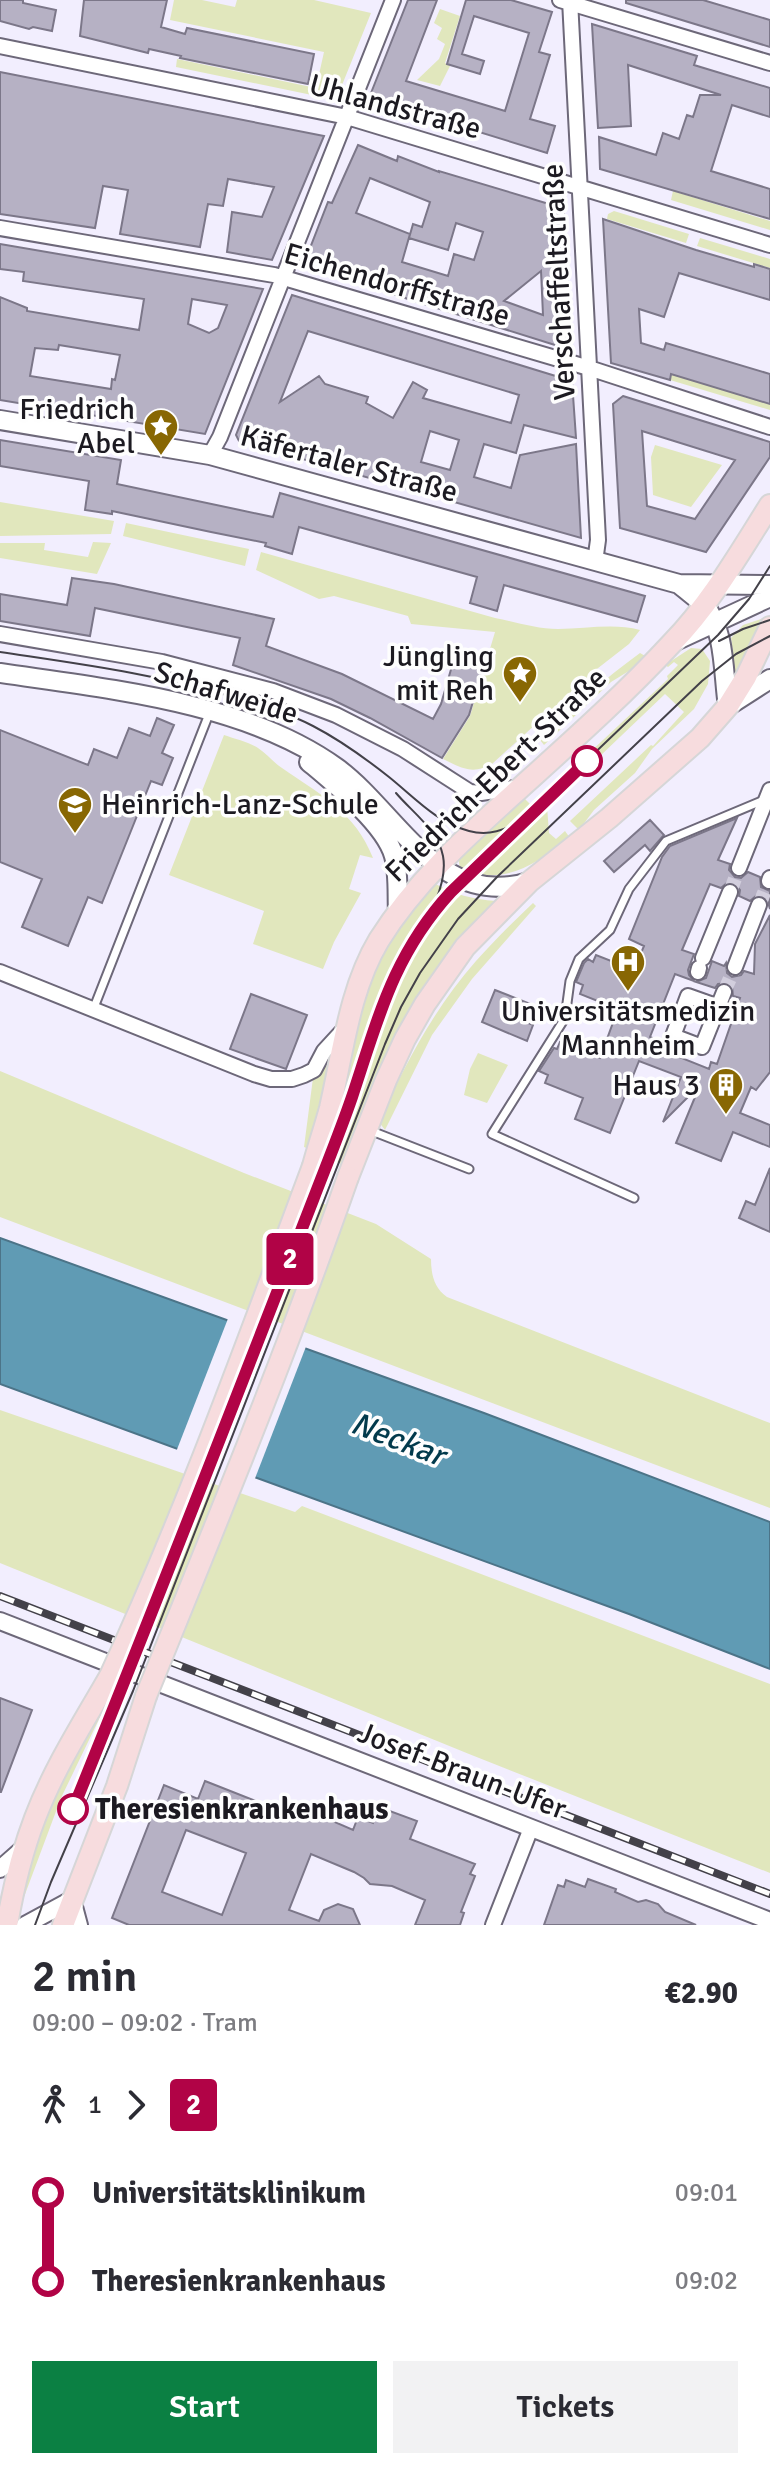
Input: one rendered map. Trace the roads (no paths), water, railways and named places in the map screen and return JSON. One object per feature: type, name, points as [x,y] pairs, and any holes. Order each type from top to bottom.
[{"type":"main road","name":"Käfertaler Straße","points":[[0,420],[210,455],[679,584],[770,585]]},
{"type":"main road","name":"Friedrich-Ebert-Straße","points":[[7,1925],[25,1847],[48,1787],[110,1676],[148,1594],[221,1411],[313,1166],[361,979],[377,943],[437,865],[675,641],[718,585],[770,505]]},
{"type":"main road","name":"Käfertaler Straße","points":[[679,584],[703,605],[714,623],[720,641],[728,706]]},
{"type":"main road","points":[[675,641],[770,597]]},
{"type":"main road","points":[[63,1925],[117,1786],[146,1696],[251,1437],[395,1059],[425,1004],[465,947],[529,882],[609,818],[700,738],[728,706],[770,627]]},
{"type":"main road","name":"Schafweide","points":[[0,673],[108,689],[210,712],[261,728],[297,743],[337,768],[437,865],[454,876],[470,882],[507,886],[529,882]]},
{"type":"main road","points":[[728,706],[770,679]]},
{"type":"main road","points":[[297,743],[306,759],[341,789],[379,829],[392,850],[397,873],[398,913]]},
{"type":"street","points":[[210,455],[220,437],[393,0]]},
{"type":"street","points":[[567,1],[770,63]]},
{"type":"street","name":"Verschaffeltstraße","points":[[567,1],[598,540],[595,562]]},
{"type":"street","name":"Uhlandstraße","points":[[0,46],[347,117],[770,245]]},
{"type":"street","name":"Eichendorffstraße","points":[[0,228],[283,277],[589,368],[770,427]]},
{"type":"street","name":"Schafweide","points":[[0,634],[162,662],[273,691],[336,715],[403,749],[470,792],[522,787]]},
{"type":"street","points":[[739,868],[768,795]]},
{"type":"street","points":[[724,992],[702,1047],[673,1036],[730,892]]},
{"type":"street","points":[[735,967],[759,905]]},
{"type":"street","points":[[0,972],[271,1079],[292,1079],[314,1070],[324,1051],[348,1025]]},
{"type":"street","points":[[688,996],[719,1007]]},
{"type":"street","name":"Josef-Braun-Ufer","points":[[0,1621],[770,1921]]},
{"type":"street","points":[[493,1925],[531,1828]]},
{"type":"street","points":[[0,1869],[25,1847]]},
{"type":"street","points":[[25,1925],[73,1899],[80,1925]]},
{"type":"lane","points":[[93,1010],[210,712]]},
{"type":"lane","points":[[634,1198],[492,1134],[565,1018],[570,981],[579,959],[610,930],[629,889],[666,841],[768,795]]},
{"type":"lane","points":[[367,1129],[469,1169]]},
{"type":"water","name":"Neckar","points":[[0,1238],[484,1413],[770,1522],[770,1669],[629,1614],[0,1384]]},
{"type":"tunnel","points":[[730,892],[739,868]]},
{"type":"tunnel","points":[[759,905],[769,881]]},
{"type":"tunnel","points":[[724,992],[735,967]]},
{"type":"tram line","points":[[537,808],[718,635],[749,599],[770,566]]},
{"type":"tram line","points":[[719,641],[770,620]]},
{"type":"tram line","points":[[35,1925],[133,1691],[385,1044],[420,973],[458,919],[497,877],[702,681],[736,654],[770,636]]},
{"type":"tram line","points":[[0,652],[176,682],[284,713],[343,743],[436,816],[469,831],[500,830],[528,815],[544,801]]},
{"type":"tram line","name":"2","points":[[73,1809],[344,1121],[386,992],[399,965],[436,908],[587,761]]},
{"type":"tram line","points":[[348,1110],[386,994],[433,907],[444,873],[443,856],[436,838],[396,793]]},
{"type":"tram line","points":[[440,903],[517,828]]},
{"type":"railway","points":[[0,1596],[770,1894]]},
{"type":"place","name":"Friedrich Abel","points":[[161,457]]},
{"type":"place","name":"Jüngling mit Reh","points":[[520,704]]},
{"type":"place","name":"Heinrich-Lanz-Schule","points":[[75,835]]},
{"type":"place","name":"Universitätsmedizin Mannheim","points":[[628,993]]},
{"type":"place","name":"Haus 3","points":[[726,1116]]},
{"type":"place","name":"Theresienkrankenhaus","points":[[73,1809]]}]
